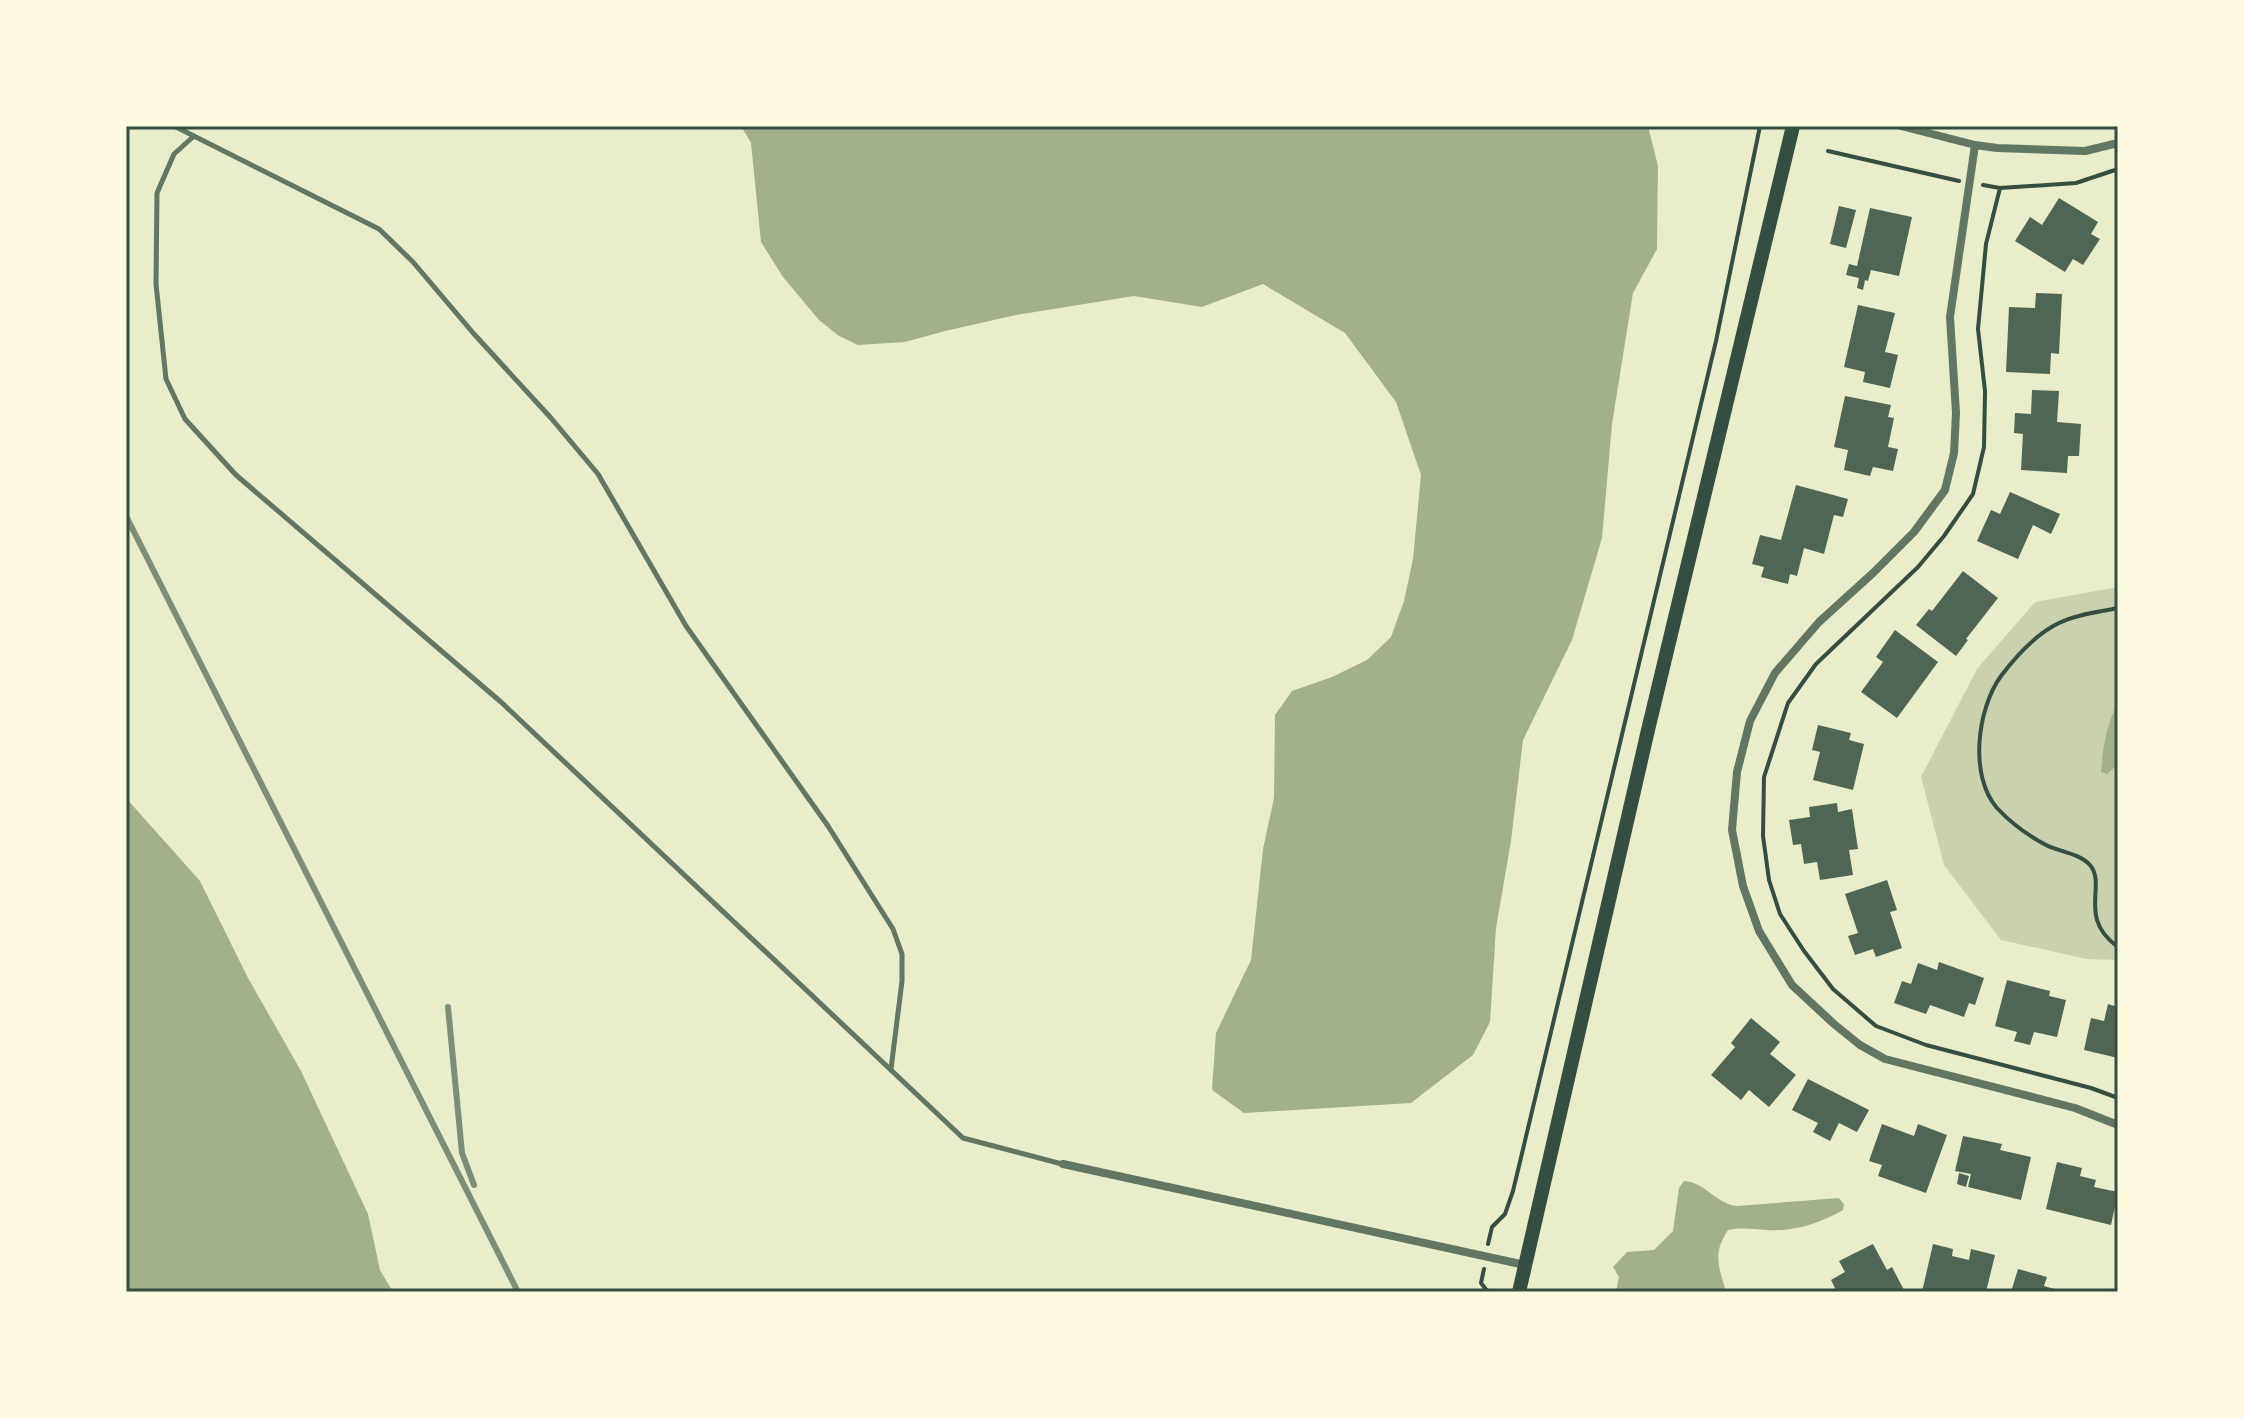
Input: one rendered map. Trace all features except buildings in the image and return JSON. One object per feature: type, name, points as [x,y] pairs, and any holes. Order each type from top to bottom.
[{"type":"main road","points":[[1519,1292],[1648,730],[1793,126]]},
{"type":"street","points":[[1901,126],[1975,145],[2085,151],[2118,143]]},
{"type":"street","points":[[1975,145],[1950,317],[1956,413],[1954,453],[1945,490],[1914,532],[1819,622],[1775,673],[1750,721],[1737,772],[1732,830],[1743,886],[1759,931],[1792,985],[1860,1045],[1885,1059],[2075,1108],[2118,1125]]},
{"type":"street","points":[[1063,1164],[1525,1265]]},
{"type":"lane","points":[[174,126],[379,229],[413,262],[598,474],[686,626],[828,826],[893,929],[902,954],[902,981],[891,1070]]},
{"type":"lane","points":[[194,136],[174,154],[157,193],[156,284],[166,379],[185,419],[236,475],[501,702],[963,1138],[1063,1164]]},
{"type":"path","points":[[1488,1292],[1481,1283],[1492,1227],[1505,1214],[1513,1191],[1536,1099],[1716,341],[1760,126]]},
{"type":"path","points":[[2000,188],[1986,244],[1978,329],[1985,391],[1984,447],[1973,494],[1918,567],[1816,664],[1788,703],[1764,777],[1763,836],[1769,880],[1780,914],[1833,989],[1876,1026],[1926,1045],[2091,1088],[2118,1098]]},
{"type":"path","points":[[2118,608],[2075,616],[2036,637],[2000,678],[1988,704],[1978,746],[1987,793],[1994,806],[2046,846],[2082,859],[2091,866],[2095,874],[2094,907],[2098,925],[2104,936],[2118,947]]},
{"type":"shaded area","points":[[741,126],[1648,126],[1658,166],[1657,249],[1633,293],[1612,424],[1602,538],[1572,640],[1523,740],[1511,841],[1496,928],[1490,1022],[1473,1055],[1411,1103],[1244,1113],[1212,1090],[1216,1033],[1251,960],[1263,849],[1274,798],[1275,715],[1292,691],[1367,660],[1391,637],[1404,601],[1413,559],[1421,475],[1396,402],[1345,333],[1263,284],[1202,307],[1134,296],[1016,315],[905,342],[858,345],[839,336],[819,320],[783,277],[761,242],[751,143]]},
{"type":"shaded area","points":[[2118,587],[2118,960],[2087,959],[2001,940],[1944,865],[1921,777],[1977,669],[2035,602]]},
{"type":"shaded area","points":[[2118,703],[2118,764],[2107,774],[2101,772],[2104,745]]},
{"type":"shaded area","points":[[126,798],[200,881],[248,978],[301,1071],[368,1214],[380,1270],[393,1292],[126,1292]]},
{"type":"shaded area","points":[[1684,1181],[1737,1206],[1839,1198],[1844,1204],[1843,1210],[1834,1215],[1797,1228],[1728,1230],[1718,1253],[1726,1292],[1616,1292],[1619,1277],[1613,1267],[1627,1252],[1654,1250],[1673,1231],[1679,1188]]},
{"type":"railway","points":[[126,516],[518,1292]]},
{"type":"railway","points":[[448,1007],[462,1153],[474,1185]]}]
